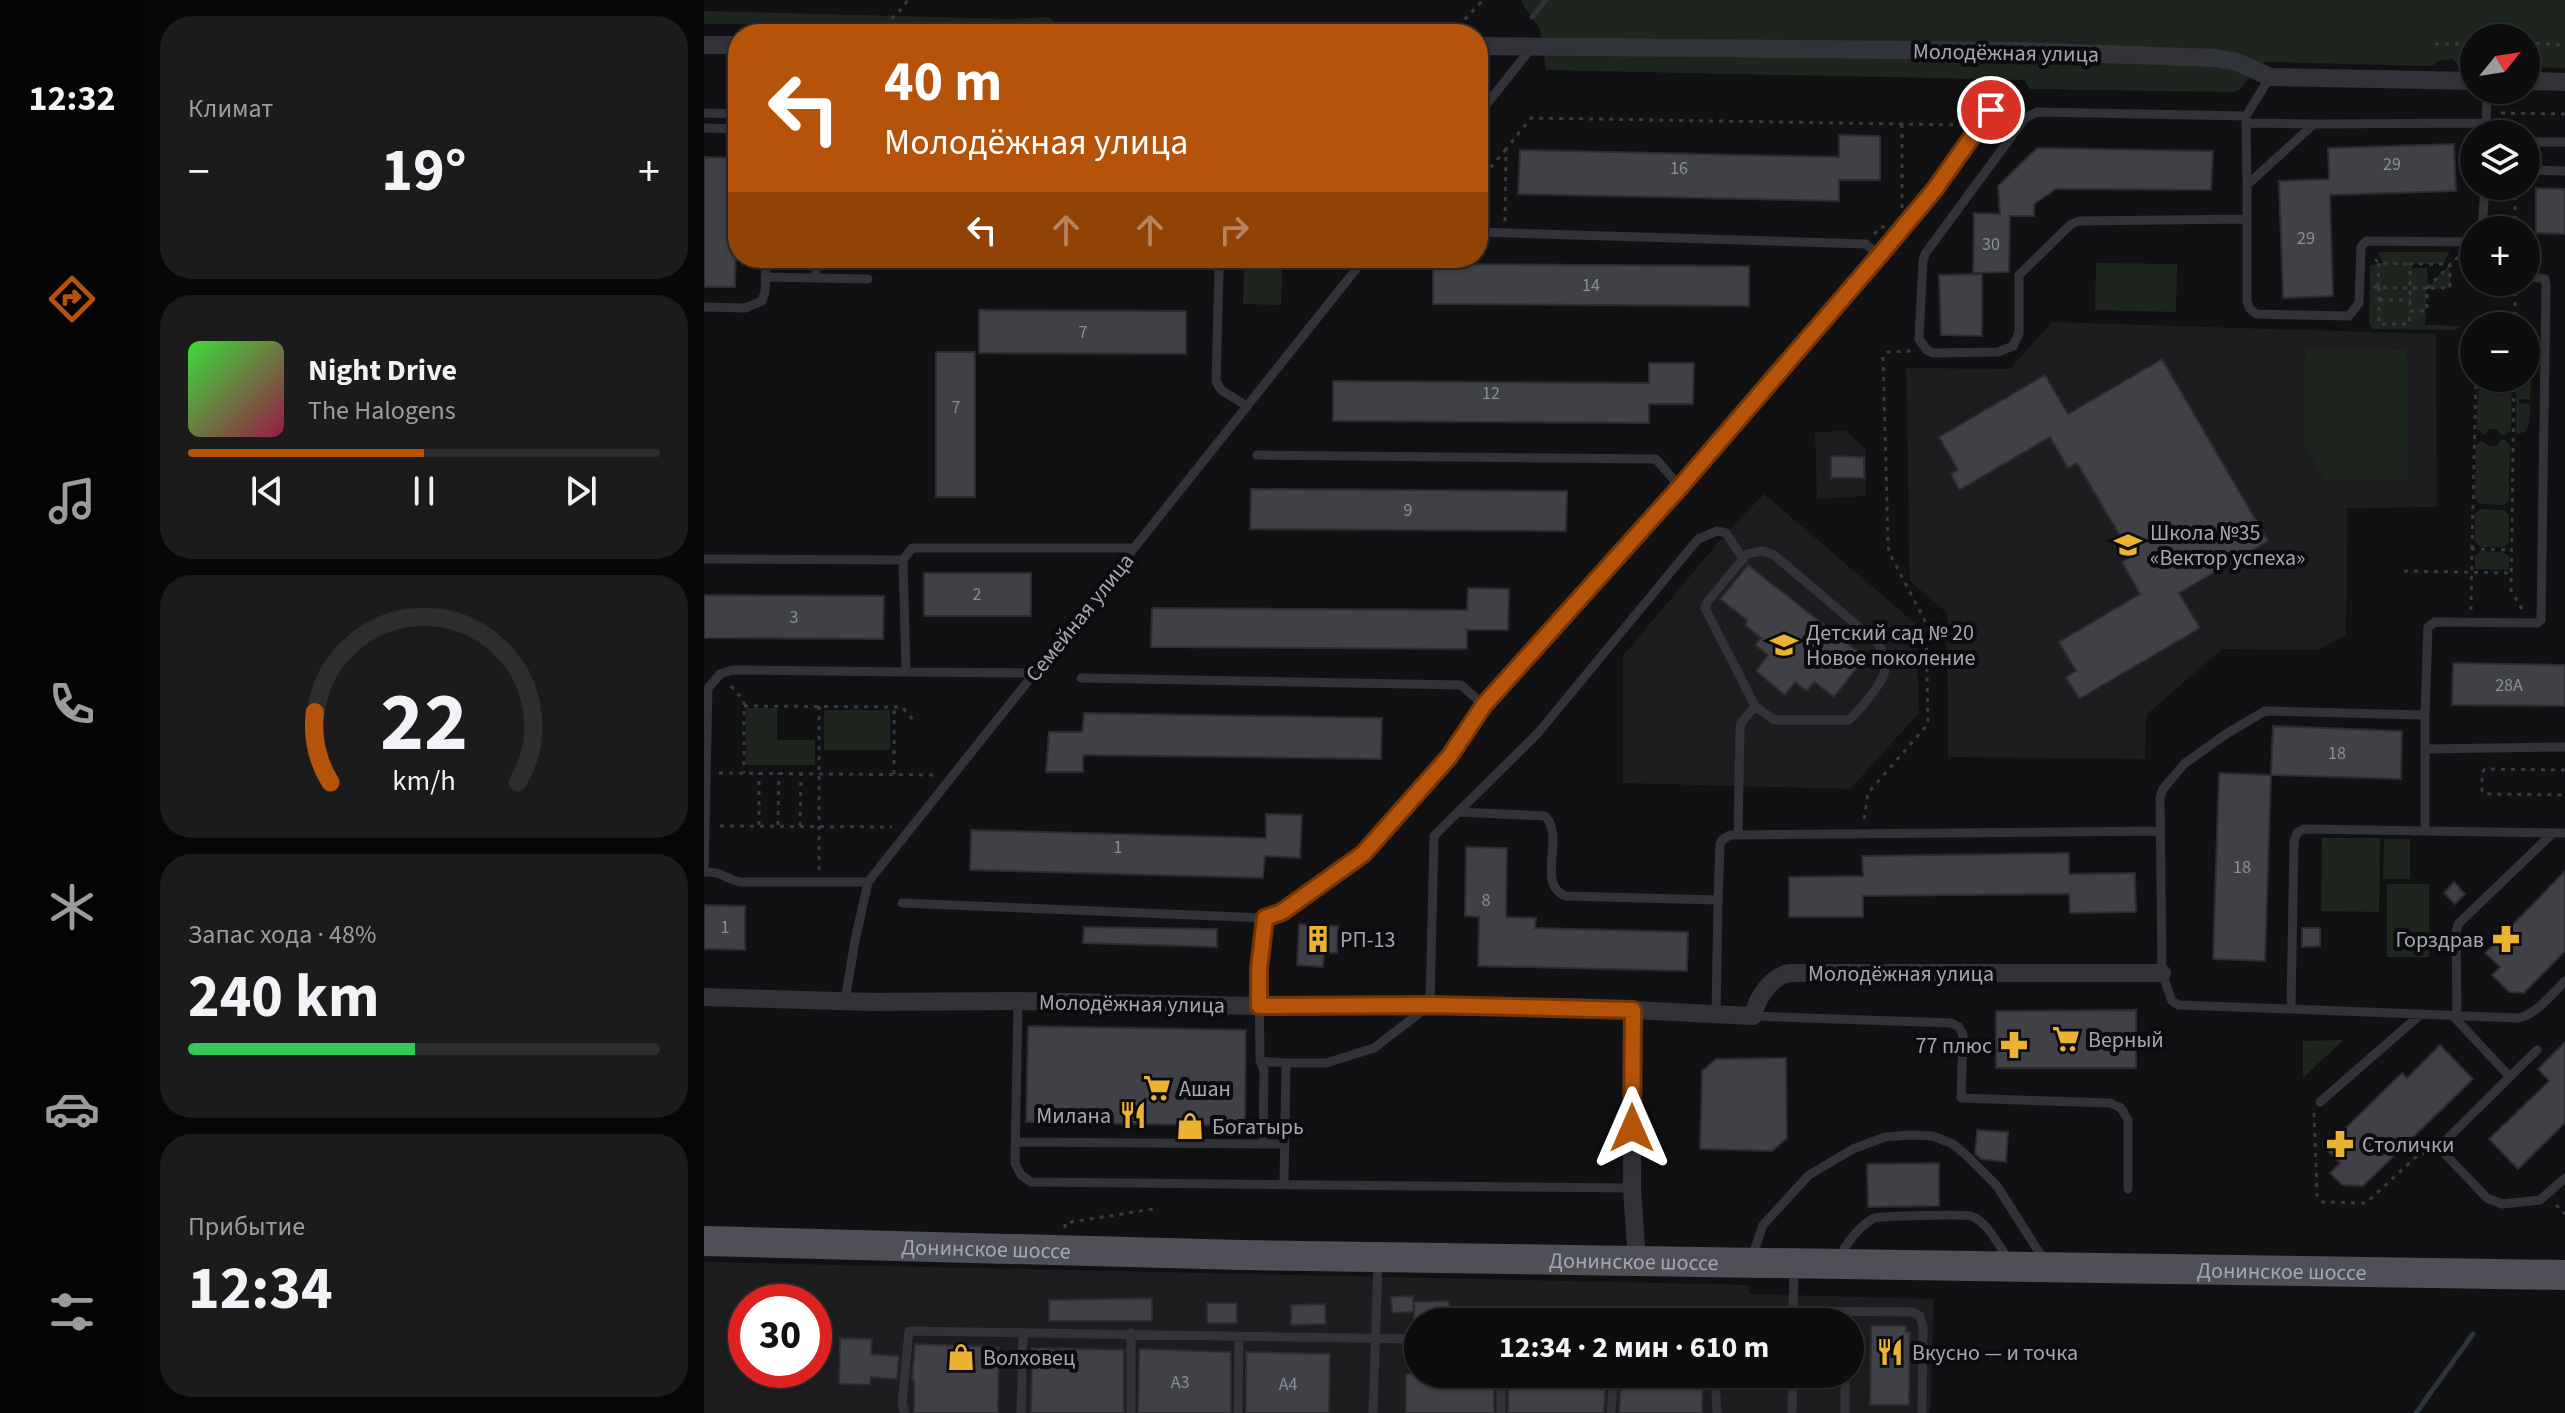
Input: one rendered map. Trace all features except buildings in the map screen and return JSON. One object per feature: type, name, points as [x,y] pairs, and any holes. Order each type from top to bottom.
[{"type":"main road","name":"Донинское шоссе","points":[[704,1241],[1749,1264],[2012,1265],[2565,1275]]},
{"type":"street","points":[[704,45],[728,45]]},
{"type":"street","points":[[1488,46],[1534,45]]},
{"type":"street","name":"Молодёжная улица","points":[[1534,45],[2017,51],[2216,58],[2237,62],[2270,77],[2460,81]]},
{"type":"street","points":[[2540,81],[2565,82]]},
{"type":"street","name":"Молодёжная улица","points":[[704,997],[1259,1006],[1430,1005],[1753,1016],[1756,1005],[1776,977],[1790,973],[2162,973]]},
{"type":"street","points":[[1633,1010],[1632,1188],[1637,1261]]},
{"type":"lane","points":[[1488,103],[1534,45]]},
{"type":"lane","points":[[2270,77],[2246,120],[2247,301],[2250,309],[2256,314],[2266,315],[2345,316],[2354,313],[2359,303],[2361,247],[2366,241],[2460,242]]},
{"type":"lane","points":[[902,903],[1265,918],[1282,912],[1363,854],[1449,757],[1484,705],[1680,487],[1879,256],[1935,189],[2005,90]]},
{"type":"lane","points":[[2247,219],[2090,220],[2070,225],[2019,275],[2019,333],[2013,346],[1998,352],[1933,353],[1919,339],[1925,254],[2025,118],[2037,112],[2314,124],[2460,123]]},
{"type":"lane","points":[[704,113],[728,114]]},
{"type":"lane","points":[[2247,185],[2314,124]]},
{"type":"lane","points":[[704,128],[728,129]]},
{"type":"lane","points":[[2540,142],[2565,142]]},
{"type":"lane","points":[[2540,170],[2565,171]]},
{"type":"lane","points":[[1488,232],[1866,244],[1879,256]]},
{"type":"lane","points":[[704,307],[754,306],[762,301],[765,268]]},
{"type":"lane","points":[[816,268],[816,278]]},
{"type":"lane","points":[[1218,268],[1216,381],[1221,390],[1247,406]]},
{"type":"lane","name":"Семейная улица","points":[[845,1000],[868,882],[1357,268]]},
{"type":"lane","points":[[765,277],[868,279]]},
{"type":"lane","points":[[2425,831],[2428,627],[2435,622],[2538,623],[2541,620],[2546,285],[2545,279],[2540,277]]},
{"type":"lane","points":[[1257,455],[1656,459],[1680,487]]},
{"type":"lane","points":[[1260,1061],[1326,1063],[1374,1048],[1430,1005],[1434,836],[1538,733],[1698,539],[1717,531],[1726,533],[1743,559]]},
{"type":"lane","points":[[906,672],[903,560],[916,547],[1134,548]]},
{"type":"lane","points":[[1755,551],[1774,555],[1879,644],[1884,659],[1882,678],[1849,720],[1774,720],[1755,706],[1705,608],[1747,554],[1755,551]]},
{"type":"lane","points":[[704,559],[903,560]]},
{"type":"lane","points":[[868,882],[740,882],[723,873],[705,872],[708,688],[720,674],[732,670],[1034,673]]},
{"type":"lane","points":[[1081,678],[1461,685],[1484,705]]},
{"type":"lane","points":[[1738,835],[1740,728],[1755,706]]},
{"type":"lane","points":[[2425,715],[2265,711],[2184,764],[2160,797],[2162,973],[2168,995],[2178,1005],[2524,1017],[2565,981]]},
{"type":"lane","points":[[2425,749],[2565,747]]},
{"type":"lane","points":[[1458,812],[1545,816],[1553,829],[1552,879],[1553,887],[1559,894],[1718,900]]},
{"type":"lane","points":[[2291,1009],[2294,841],[2297,833],[2304,829],[2565,833]]},
{"type":"lane","points":[[1716,1014],[1720,844],[1726,836],[2160,831]]},
{"type":"lane","points":[[2510,1077],[2455,1016],[2458,924],[2553,833]]},
{"type":"lane","points":[[1263,1144],[1264,1070],[1260,1061],[1259,969],[1265,918]]},
{"type":"lane","points":[[1018,1001],[1015,1163],[1031,1182],[1632,1188]]},
{"type":"lane","points":[[2320,1102],[2421,1014]]},
{"type":"lane","points":[[1753,1016],[1951,1023],[1959,1027],[1963,1035],[1961,1098],[2110,1103],[2121,1108],[2128,1120],[2128,1189]]},
{"type":"lane","points":[[2537,1050],[2446,1140],[2443,1147],[2446,1155],[2494,1203],[2540,1200],[2565,1178]]},
{"type":"lane","points":[[1284,1183],[1286,1063]]},
{"type":"lane","points":[[1749,1264],[1763,1225],[1809,1175],[1853,1149],[1885,1137],[1911,1135],[1933,1136],[1953,1144],[1965,1154],[1997,1186],[2048,1266]]},
{"type":"lane","points":[[1016,1142],[1284,1144]]},
{"type":"lane","points":[[1833,1265],[1852,1237],[1874,1218],[1957,1215],[1972,1216],[1982,1224],[2012,1265]]},
{"type":"lane","points":[[1373,1413],[1378,1257]]},
{"type":"lane","points":[[1793,1308],[1794,1264]]},
{"type":"lane","points":[[1864,1315],[1913,1312],[1920,1316],[1923,1327],[1922,1413]]},
{"type":"lane","points":[[905,1413],[902,1404],[909,1331],[1404,1339]]},
{"type":"lane","points":[[1021,1413],[1023,1332]]},
{"type":"lane","points":[[1131,1333],[1131,1413]]},
{"type":"lane","points":[[1238,1413],[1239,1337]]},
{"type":"lane","points":[[1501,1388],[1501,1413]]},
{"type":"lane","points":[[1611,1413],[1613,1388]]},
{"type":"lane","points":[[1716,1388],[1717,1413]]},
{"type":"lane","points":[[1792,1413],[1793,1388]]},
{"type":"lane","points":[[1845,1388],[1845,1413]]},
{"type":"path","points":[[884,24],[908,0]]},
{"type":"path","points":[[1460,24],[1483,0]]},
{"type":"path","points":[[2435,44],[2460,44]]},
{"type":"path","points":[[2540,44],[2565,45]]},
{"type":"path","points":[[2492,113],[2565,114]]},
{"type":"path","points":[[1488,171],[1531,118],[1902,123],[1969,125],[1978,129]]},
{"type":"path","points":[[1902,123],[1902,217]]},
{"type":"path","points":[[1505,233],[1506,149]]},
{"type":"path","points":[[1866,244],[1881,227],[1889,227]]},
{"type":"path","points":[[2410,311],[2427,311],[2427,288],[2460,256]]},
{"type":"path","points":[[2373,257],[2379,263],[2450,264]]},
{"type":"path","points":[[2379,263],[2379,324],[2409,324],[2410,264]]},
{"type":"path","points":[[2369,287],[2450,288],[2450,264]]},
{"type":"path","points":[[2379,300],[2410,300]]},
{"type":"path","points":[[1862,834],[1868,793],[1928,724],[1926,623],[1889,552],[1883,356],[1888,352],[1927,350]]},
{"type":"path","points":[[2470,623],[2476,392]]},
{"type":"path","points":[[2514,392],[2511,590],[2531,623]]},
{"type":"path","points":[[2472,549],[2512,550]]},
{"type":"path","points":[[2404,571],[2511,573]]},
{"type":"path","points":[[720,674],[744,701],[744,773]]},
{"type":"path","points":[[744,706],[902,707],[914,721]]},
{"type":"path","points":[[818,882],[819,706]]},
{"type":"path","points":[[894,707],[894,774]]},
{"type":"path","points":[[2565,770],[2485,769],[2482,772],[2482,792],[2565,795]]},
{"type":"path","points":[[707,773],[933,774],[948,782]]},
{"type":"path","points":[[759,773],[759,827]]},
{"type":"path","points":[[778,827],[779,773]]},
{"type":"path","points":[[800,827],[801,773]]},
{"type":"path","points":[[705,823],[759,827],[912,827]]},
{"type":"path","points":[[2320,1102],[2314,1114],[2317,1195],[2323,1202],[2366,1203],[2417,1156],[2443,1147]]},
{"type":"shaded area","points":[[2565,0],[2565,68],[2540,67],[2540,24],[2460,24],[2460,66],[2453,59],[2438,61],[2432,66],[2267,62],[2234,92],[2030,89],[2024,80],[1546,70],[1540,29],[1521,2]]},
{"type":"shaded area","points":[[704,11],[1010,19],[1049,17],[1054,22],[1052,24],[704,24]]},
{"type":"shaded area","points":[[2450,252],[2443,264],[2412,264],[2412,268],[2427,268],[2428,287],[2450,264],[2450,288],[2427,289],[2425,325],[2460,327],[2455,330],[2373,329],[2369,324],[2370,265],[2383,263],[2378,253]]},
{"type":"shaded area","points":[[2096,263],[2177,264],[2176,312],[2095,310]]},
{"type":"shaded area","points":[[1244,268],[1282,268],[1281,305],[1243,304]]},
{"type":"shaded area","name":"Школа №35 «Вектор успеха»","points":[[2052,322],[2436,334],[2437,507],[2347,508],[2346,635],[2318,650],[2222,649],[2146,715],[2145,759],[1948,757],[1947,613],[1910,581],[1906,368],[2010,369]]},
{"type":"shaded area","points":[[2305,347],[2407,350],[2409,481],[2325,481],[2304,443]]},
{"type":"shaded area","points":[[2478,392],[2512,392],[2511,430],[2501,435],[2496,429],[2489,429],[2484,435],[2477,429]]},
{"type":"shaded area","points":[[2516,392],[2530,392],[2530,400],[2520,399],[2519,403],[2530,404],[2529,425],[2525,432],[2516,434]]},
{"type":"shaded area","points":[[1846,431],[1866,450],[1866,496],[1817,499],[1815,432]]},
{"type":"shaded area","points":[[2481,440],[2489,446],[2496,446],[2501,440],[2510,445],[2509,500],[2504,505],[2480,504],[2475,499],[2476,445]]},
{"type":"shaded area","points":[[1764,494],[1916,624],[1919,713],[1850,789],[1623,783],[1623,656],[1726,533]]},
{"type":"shaded area","points":[[2480,509],[2504,510],[2509,515],[2509,542],[2504,547],[2480,547],[2475,541],[2475,514]]},
{"type":"shaded area","points":[[2480,551],[2503,552],[2509,556],[2509,570],[2475,569],[2475,556]]},
{"type":"shaded area","points":[[746,708],[777,708],[777,740],[815,740],[815,765],[746,765]]},
{"type":"shaded area","points":[[824,710],[890,710],[890,750],[824,750]]},
{"type":"shaded area","points":[[2322,838],[2380,838],[2379,912],[2321,911]]},
{"type":"shaded area","points":[[2384,839],[2410,839],[2410,879],[2383,879]]},
{"type":"shaded area","points":[[2387,884],[2429,884],[2429,957],[2387,957]]},
{"type":"shaded area","points":[[2343,1040],[2303,1078],[2303,1041]]},
{"type":"shaded area","points":[[704,1262],[1749,1285],[1749,1294],[1934,1299],[1930,1413],[704,1413]]},
{"type":"waterway","points":[[1532,17],[1546,0]]},
{"type":"waterway","points":[[2416,1413],[2473,1334]]},
{"type":"place","name":"Школа №35 «Вектор успеха»","points":[[2128,545]]},
{"type":"place","name":"Детский сад № 20 Новое поколение","points":[[1784,645]]},
{"type":"place","name":"РП-13","points":[[1318,939]]},
{"type":"place","name":"Горздрав","points":[[2506,939]]},
{"type":"place","name":"Верный","points":[[2066,1039]]},
{"type":"place","name":"77 плюс","points":[[2014,1045]]},
{"type":"place","name":"Ашан","points":[[1157,1088]]},
{"type":"place","name":"Милана","points":[[1133,1115]]},
{"type":"place","name":"Богатырь","points":[[1190,1126]]},
{"type":"place","name":"Столички","points":[[2340,1144]]},
{"type":"place","name":"Вкусно — и точка","points":[[1890,1352]]},
{"type":"place","name":"Волховец","points":[[961,1357]]},
{"type":"route","points":[[1632,1128],[1633,1010],[1430,1005],[1259,1006],[1259,969],[1265,918],[1282,912],[1363,854],[1449,757],[1484,705],[1680,487],[1879,256],[1935,189],[1991,110]]}]
